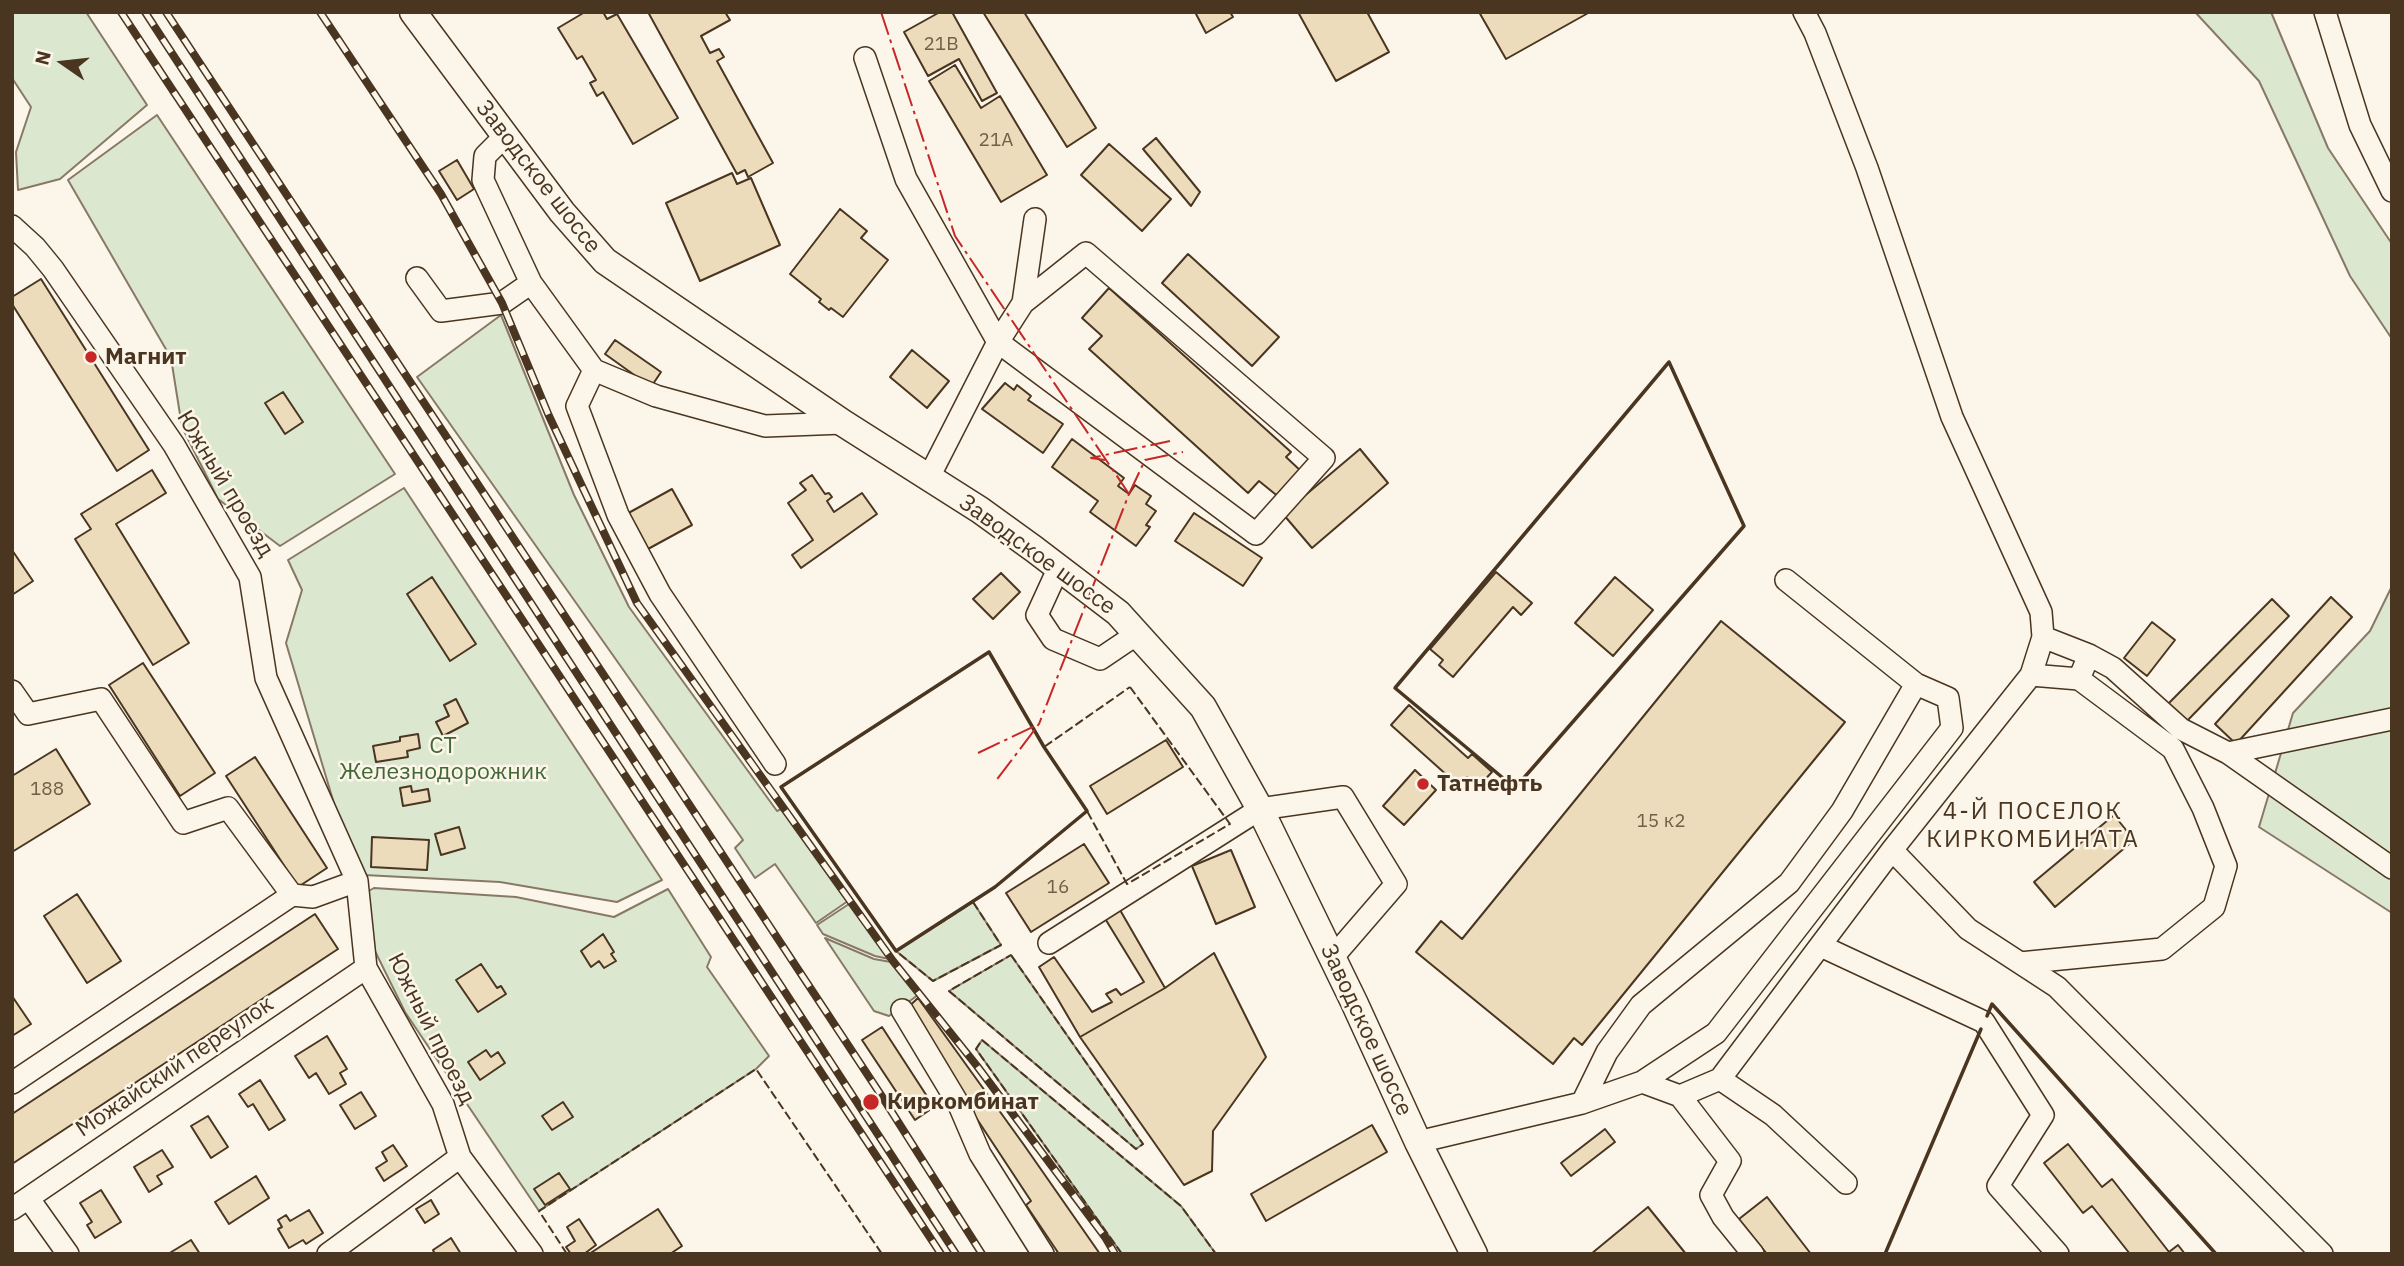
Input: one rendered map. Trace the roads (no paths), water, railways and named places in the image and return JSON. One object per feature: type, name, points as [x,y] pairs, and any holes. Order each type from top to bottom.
[{"type":"main road","name":"Заводское шоссе","points":[[413,12],[504,137],[562,212],[605,261],[843,423],[980,510],[1059,567],[1118,613],[1203,707],[1260,809],[1474,1254]]},
{"type":"street","points":[[1680,1096],[1720,1079],[1892,850],[2031,676],[2043,637],[2042,612],[1952,416],[1867,168],[1815,33],[1804,12]]},
{"type":"street","points":[[2325,12],[2360,125],[2392,191]]},
{"type":"street","points":[[865,58],[906,179],[998,342],[1256,534],[1324,458],[1086,253],[1023,303],[998,342],[929,477]]},
{"type":"street","points":[[504,137],[485,156],[482,180],[531,283],[594,370],[656,396],[765,426],[843,423]]},
{"type":"street","points":[[1023,303],[1035,219]]},
{"type":"street","name":"Южный проезд","points":[[12,226],[35,247],[67,286],[174,444],[250,577],[266,678],[357,881],[366,968],[443,1104],[460,1157],[532,1254]]},
{"type":"street","points":[[416,278],[441,311],[502,303],[531,283]]},
{"type":"street","points":[[594,370],[577,406],[618,515],[660,594],[775,764]]},
{"type":"street","points":[[1059,567],[1037,615],[1053,639],[1096,663],[1137,634]]},
{"type":"street","points":[[1418,1142],[1582,1103],[1642,1082],[1716,1033],[1952,728],[1948,698],[1916,684],[1786,580]]},
{"type":"street","points":[[2043,637],[2089,655],[2113,668],[2180,729],[2228,753],[2392,868]]},
{"type":"street","points":[[2079,679],[2089,655]]},
{"type":"street","points":[[2020,963],[2162,949],[2214,907],[2226,866],[2203,808],[2173,749],[2079,679],[2031,676]]},
{"type":"street","points":[[1582,1103],[1607,1052],[1641,1006],[1788,883],[1842,811],[1916,684]]},
{"type":"street","points":[[12,691],[20,720],[101,699],[183,823],[228,808],[292,895]]},
{"type":"street","points":[[2228,753],[2392,719]]},
{"type":"street","points":[[1049,943],[1260,809],[1343,797],[1396,884],[1333,957]]},
{"type":"street","points":[[1892,850],[1968,929],[2057,986],[2322,1254]]},
{"type":"street","points":[[12,1083],[292,895],[313,897],[357,881]]},
{"type":"street","points":[[1821,946],[1984,1022],[2043,1115],[1998,1186],[2058,1254]]},
{"type":"street","name":"Можайский переулок","points":[[20,1204],[366,968]]},
{"type":"street","points":[[902,1010],[959,1105],[980,1154],[1043,1254]]},
{"type":"street","points":[[1720,1079],[1773,1115],[1846,1183]]},
{"type":"street","points":[[1642,1082],[1680,1096],[1730,1161],[1711,1195],[1723,1217],[1753,1254]]},
{"type":"street","points":[[328,1254],[460,1157]]},
{"type":"street","points":[[20,1204],[68,1254]]},
{"type":"railway","points":[[121,12],[941,1254]]},
{"type":"railway","points":[[145,12],[956,1254]]},
{"type":"railway","points":[[166,12],[881,1095],[982,1254]]},
{"type":"railway","points":[[320,12],[441,194],[502,303],[549,416],[637,603],[893,961],[977,1066],[1115,1254]]},
{"type":"place","name":"Магнит","points":[[91,357]]},
{"type":"place","name":"Татнефть","points":[[1423,784]]},
{"type":"place","name":"Киркомбинат","points":[[871,1102]]},
{"type":"district","name":"4-Й ПОСЕЛОК КИРКОМБИНАТА","points":[[2033,826]]},
{"type":"park label","name":"СТ Железнодорожник","points":[[443,759]]}]
